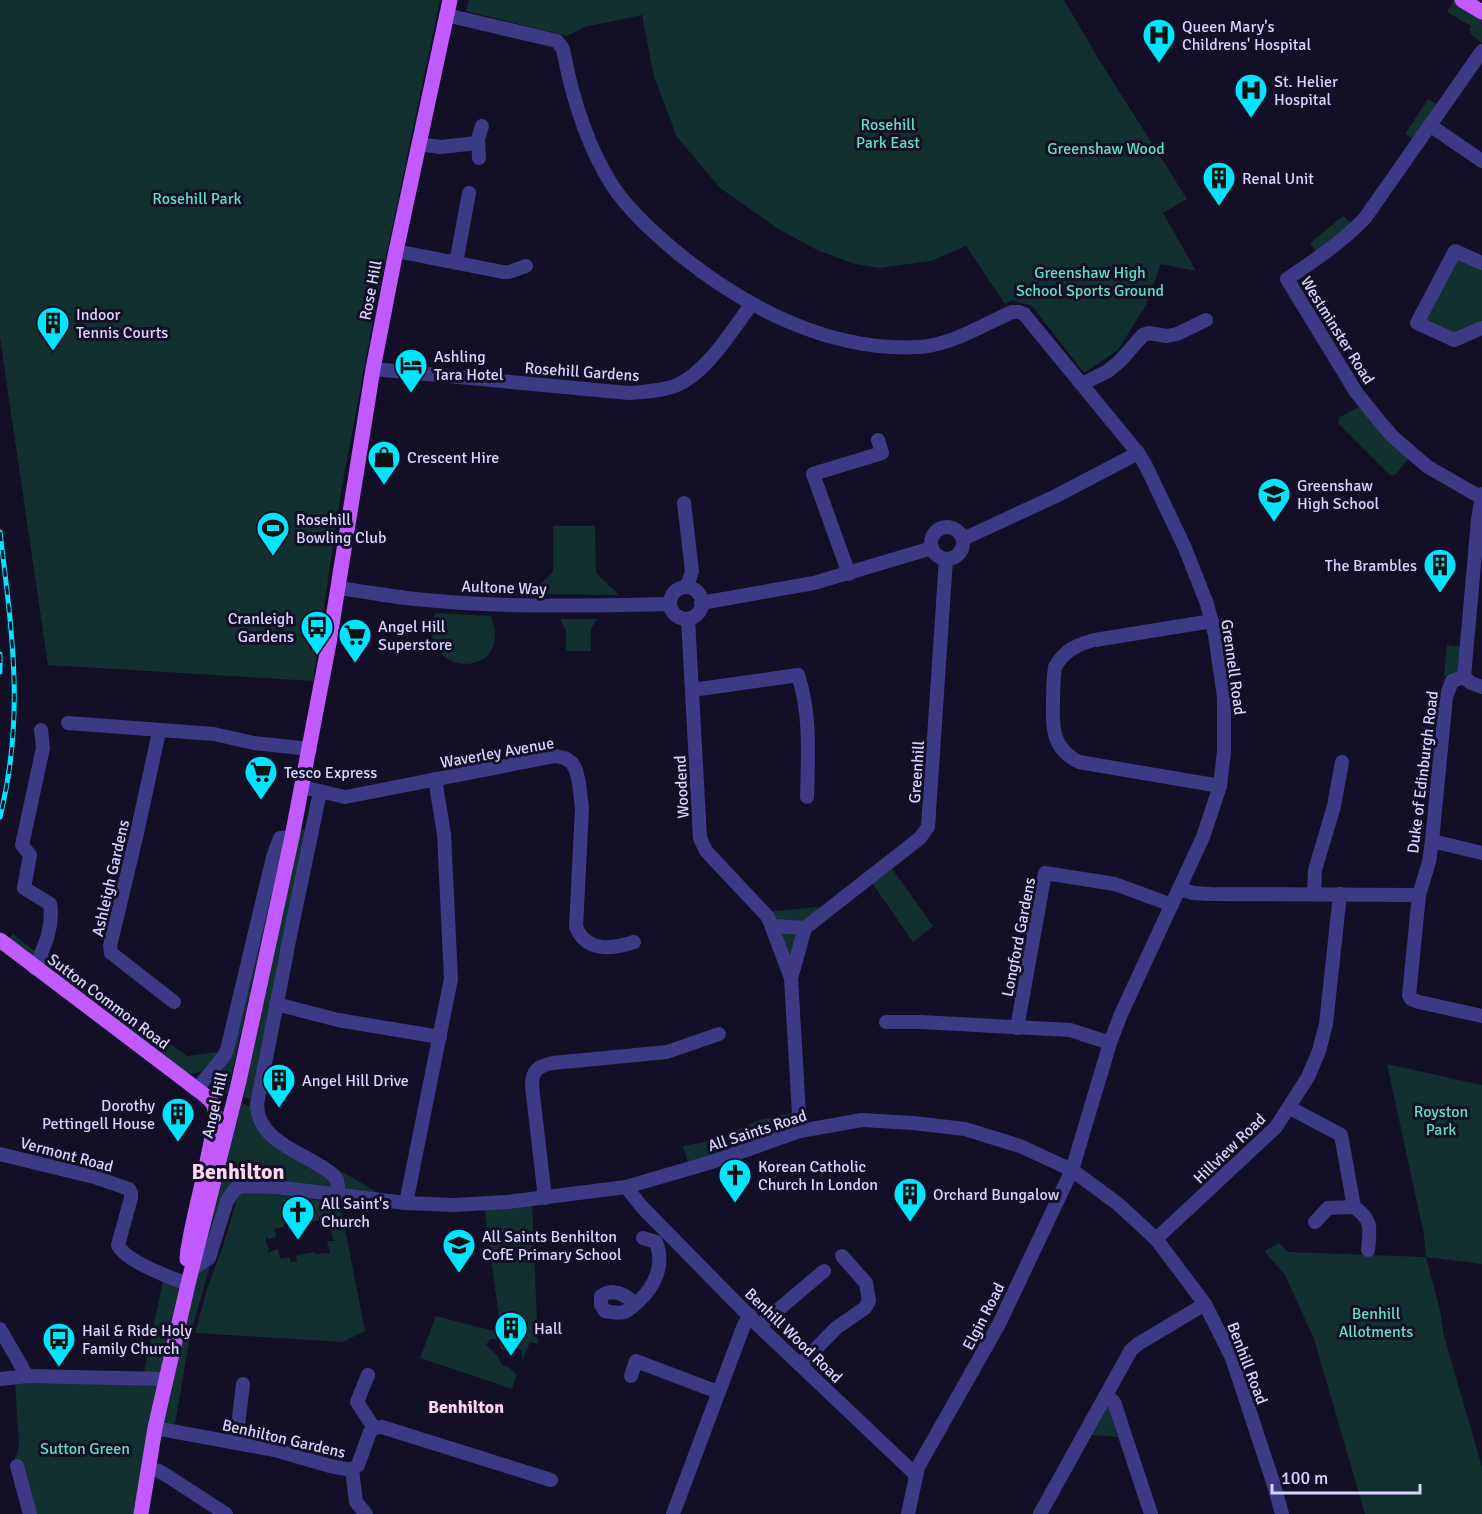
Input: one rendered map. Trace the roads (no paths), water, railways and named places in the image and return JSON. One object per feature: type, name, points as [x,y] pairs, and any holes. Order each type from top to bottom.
[{"type":"main road","points":[[1462,0],[1482,12]]},
{"type":"main road","name":"Rose Hill","points":[[338,588],[396,251],[448,8]]},
{"type":"main road","name":"Angel Hill","points":[[190,1276],[239,1081],[292,837],[338,588]]},
{"type":"main road","name":"Sutton Common Road","points":[[0,940],[197,1089]]},
{"type":"main road","name":"Angel Hill","points":[[190,1276],[186,1258],[187,1246],[215,1119],[213,1105],[197,1089]]},
{"type":"main road","points":[[141,1514],[155,1428],[190,1276]]},
{"type":"street","points":[[448,8],[557,41],[563,49],[578,112],[601,166],[614,187],[663,241],[706,276],[751,305]]},
{"type":"street","name":"Westminster Road","points":[[1482,51],[1365,218],[1336,245],[1287,279],[1356,392],[1393,438],[1428,467],[1482,497]]},
{"type":"street","points":[[479,158],[478,143],[482,126]]},
{"type":"street","points":[[1431,126],[1482,161]]},
{"type":"street","points":[[419,144],[440,147],[478,143]]},
{"type":"street","points":[[456,263],[470,193]]},
{"type":"street","points":[[396,251],[509,272],[526,266]]},
{"type":"street","points":[[1482,264],[1455,251],[1417,323],[1454,340],[1482,328]]},
{"type":"street","name":"Grennell Road","points":[[751,305],[811,331],[841,340],[882,347],[931,345],[1015,312],[1024,314],[1138,453],[1185,548],[1212,621],[1224,697],[1224,752],[1220,786],[1203,837],[1110,1042],[1072,1170]]},
{"type":"street","name":"Rosehill Gardens","points":[[374,369],[629,393],[656,391],[677,385],[692,376],[707,362],[751,305]]},
{"type":"street","points":[[1082,384],[1120,362],[1143,335],[1149,333],[1167,336],[1177,334],[1206,320]]},
{"type":"street","points":[[849,574],[813,474],[882,453],[878,440]]},
{"type":"street","points":[[963,539],[1056,496],[1138,453]]},
{"type":"street","points":[[1482,497],[1464,677],[1471,683],[1482,687]]},
{"type":"street","points":[[684,503],[692,571],[687,587]]},
{"type":"street","points":[[943,527],[953,528],[961,534],[963,539],[960,553],[946,559],[938,556],[932,548],[932,538],[943,527]]},
{"type":"street","points":[[701,603],[795,587],[849,574],[932,548]]},
{"type":"street","name":"Greenhill","points":[[805,928],[920,838],[928,827],[946,559]]},
{"type":"street","points":[[687,587],[700,595],[701,603],[697,614],[688,619],[682,619],[673,614],[669,604],[673,593],[687,587]]},
{"type":"street","name":"Aultone Way","points":[[338,588],[408,598],[493,604],[573,606],[669,604]]},
{"type":"street","name":"Woodend","points":[[688,619],[702,845],[762,910],[772,926],[791,978],[800,1131]]},
{"type":"street","points":[[1212,621],[1083,642],[1072,648],[1059,659],[1055,667],[1052,725],[1062,751],[1079,762],[1220,786]]},
{"type":"street","points":[[692,690],[798,675],[802,686],[807,725],[807,797]]},
{"type":"street","name":"Duke of Edinburgh Road","points":[[1464,677],[1452,681],[1446,698],[1432,841],[1429,862],[1419,895],[1409,995],[1411,999],[1419,1002],[1482,1016]]},
{"type":"street","points":[[68,723],[159,732],[214,734],[254,743],[310,749]]},
{"type":"street","points":[[35,968],[47,941],[52,915],[50,904],[24,888],[30,855],[22,845],[43,748],[41,730]]},
{"type":"street","name":"Ashleigh Gardens","points":[[159,732],[110,946],[111,953],[171,995]]},
{"type":"street","name":"Waverley Avenue","points":[[302,787],[345,797],[555,756],[565,758],[576,770],[582,808],[576,927],[579,936],[600,948],[613,948],[634,942]]},
{"type":"street","points":[[1314,894],[1315,870],[1334,806],[1342,762]]},
{"type":"street","points":[[406,1203],[451,979],[444,834],[435,779]]},
{"type":"street","points":[[320,792],[276,1004],[257,1113],[267,1132],[332,1174],[337,1180],[339,1194]]},
{"type":"street","name":"Angel Hill","points":[[197,1089],[227,1050],[277,844],[280,838],[292,837]]},
{"type":"street","points":[[1432,841],[1482,854]]},
{"type":"street","name":"Longford Gardens","points":[[1017,1028],[1045,873],[1115,884],[1172,905]]},
{"type":"street","points":[[1180,889],[1193,893],[1419,895]]},
{"type":"street","name":"Hillview Road","points":[[1156,1239],[1260,1143],[1290,1108],[1319,1051],[1326,1024],[1340,894]]},
{"type":"street","points":[[772,926],[805,928]]},
{"type":"street","name":"Woodend","points":[[791,978],[805,928]]},
{"type":"street","points":[[276,1004],[330,1018],[440,1037]]},
{"type":"street","points":[[886,1023],[920,1022],[1070,1030],[1110,1042]]},
{"type":"street","points":[[545,1198],[532,1086],[532,1077],[536,1070],[542,1065],[667,1052],[719,1034]]},
{"type":"street","points":[[1290,1108],[1341,1135],[1354,1207]]},
{"type":"street","name":"All Saints Road","points":[[190,1276],[209,1258],[227,1201],[236,1189],[243,1186],[268,1186],[406,1203],[453,1205],[545,1198],[626,1187],[715,1161],[800,1131],[862,1120],[948,1127],[995,1137],[1072,1170],[1118,1204],[1156,1239]]},
{"type":"street","name":"Vermont Road","points":[[0,1154],[94,1177],[129,1189],[132,1193],[119,1248],[123,1253],[171,1278],[190,1276]]},
{"type":"street","name":"Elgin Road","points":[[915,1474],[999,1324],[1072,1170]]},
{"type":"street","name":"Benhill Wood Road","points":[[626,1187],[642,1207],[755,1321],[915,1474]]},
{"type":"street","points":[[1315,1222],[1328,1208],[1354,1207],[1365,1214],[1370,1225],[1368,1250]]},
{"type":"street","points":[[635,1304],[655,1282],[660,1252],[650,1240],[666,1231]]},
{"type":"street","name":"Benhill Road","points":[[1156,1239],[1184,1273],[1205,1304],[1232,1358],[1282,1514]]},
{"type":"street","points":[[800,1365],[836,1328],[865,1308],[869,1290],[866,1283],[842,1256]]},
{"type":"street","points":[[673,1514],[744,1325],[755,1321],[796,1286],[824,1271]]},
{"type":"street","points":[[1040,1514],[1131,1350],[1205,1304]]},
{"type":"street","points":[[0,1329],[27,1376]]},
{"type":"street","points":[[631,1376],[636,1361],[718,1392]]},
{"type":"street","points":[[368,1375],[357,1402],[374,1428],[382,1427],[551,1480]]},
{"type":"street","points":[[1,1380],[27,1376],[166,1379]]},
{"type":"street","points":[[236,1443],[243,1384]]},
{"type":"street","points":[[1106,1395],[1114,1402],[1151,1514]]},
{"type":"street","name":"Benhilton Gardens","points":[[155,1428],[275,1450],[352,1470],[358,1465],[367,1437],[374,1428]]},
{"type":"street","points":[[17,1466],[30,1514]]},
{"type":"street","points":[[148,1469],[166,1475],[226,1514]]},
{"type":"street","points":[[352,1470],[356,1502],[366,1514]]},
{"type":"street","points":[[908,1514],[915,1474]]},
{"type":"railway","points":[[0,532],[14,674],[12,744],[8,780],[0,817]]},
{"type":"railway","points":[[0,654],[0,672]]},
{"type":"place","name":"Queen Mary's Childrens' Hospital","points":[[1159,64]]},
{"type":"place","name":"St. Helier Hospital","points":[[1251,119]]},
{"type":"place","name":"Renal Unit","points":[[1219,207]]},
{"type":"place","name":"Indoor Tennis Courts","points":[[53,352]]},
{"type":"place","name":"Ashling Tara Hotel","points":[[411,394]]},
{"type":"place","name":"Crescent Hire","points":[[384,486]]},
{"type":"place","name":"Greenshaw High School","points":[[1274,523]]},
{"type":"place","name":"Rosehill Bowling Club","points":[[273,557]]},
{"type":"place","name":"The Brambles","points":[[1440,594]]},
{"type":"place","name":"Cranleigh Gardens","points":[[317,656]]},
{"type":"place","name":"Angel Hill Superstore","points":[[355,664]]},
{"type":"place","name":"Tesco Express","points":[[261,801]]},
{"type":"place","name":"Angel Hill Drive","points":[[279,1109]]},
{"type":"place","name":"Dorothy Pettingell House","points":[[178,1143]]},
{"type":"place","name":"Korean Catholic Church In London","points":[[735,1204]]},
{"type":"place","name":"Orchard Bungalow","points":[[910,1223]]},
{"type":"place","name":"All Saint's Church","points":[[298,1241]]},
{"type":"place","name":"All Saints Benhilton CofE Primary School","points":[[459,1274]]},
{"type":"place","name":"Hall","points":[[511,1357]]},
{"type":"place","name":"Hail & Ride Holy Family Church","points":[[59,1368]]},
{"type":"district","name":"Benhilton","points":[[238,1171]]},
{"type":"district","name":"Benhilton","points":[[466,1407]]},
{"type":"park label","name":"Rosehill Park East","points":[[888,133]]},
{"type":"park label","name":"Greenshaw Wood","points":[[1106,148]]},
{"type":"park label","name":"Rosehill Park","points":[[197,198]]},
{"type":"park label","name":"Greenshaw High School Sports Ground","points":[[1090,281]]},
{"type":"park label","name":"Royston Park","points":[[1441,1120]]},
{"type":"park label","name":"Benhill Allotments","points":[[1376,1322]]},
{"type":"park label","name":"Sutton Green","points":[[85,1448]]}]
